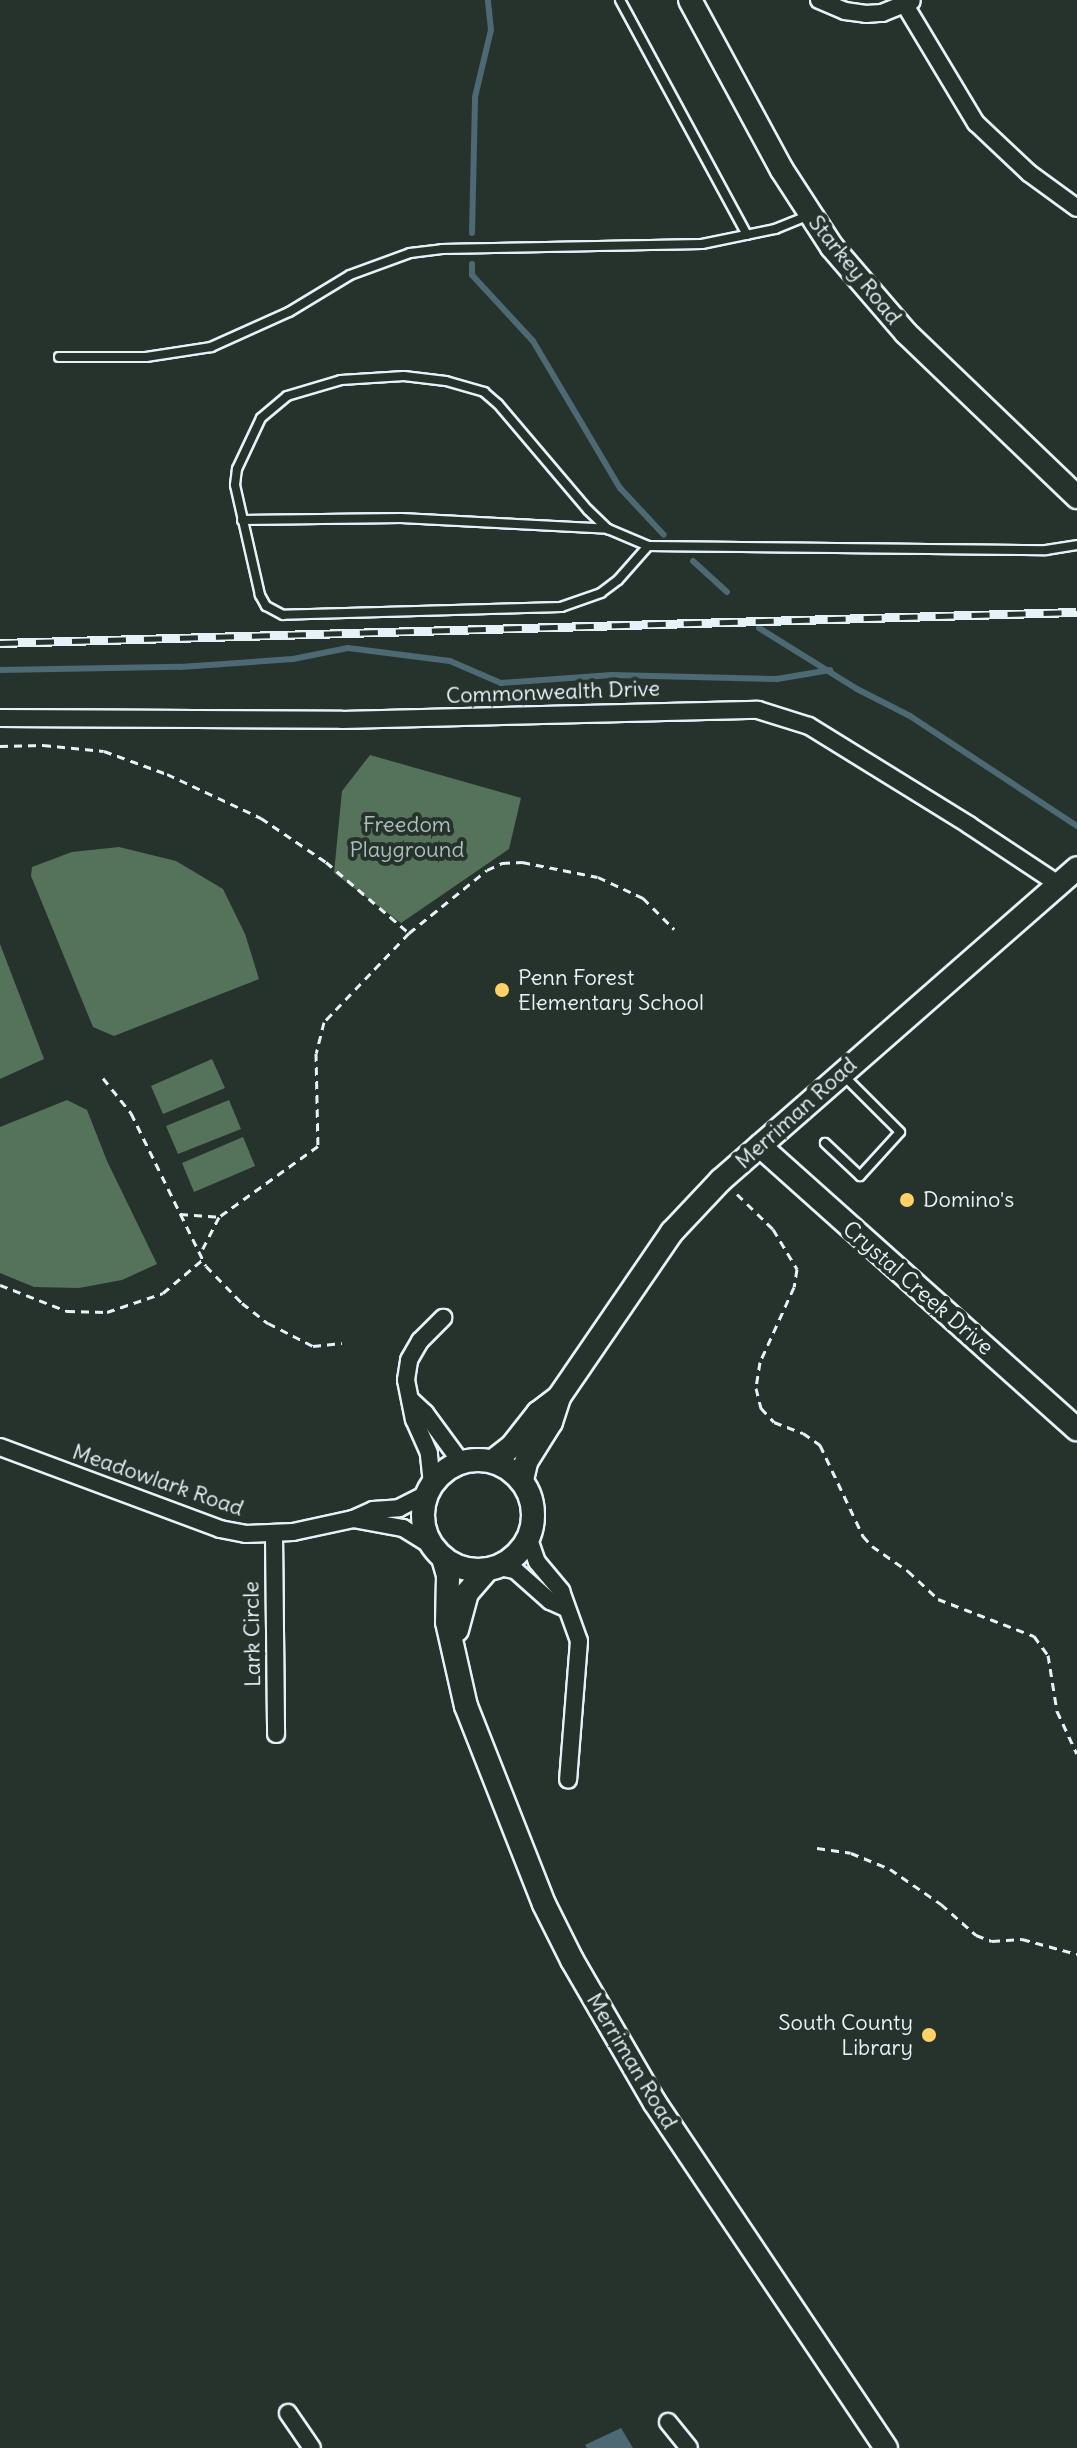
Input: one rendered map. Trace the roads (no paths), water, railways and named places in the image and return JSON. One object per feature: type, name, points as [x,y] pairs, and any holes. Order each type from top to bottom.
[{"type":"main road","name":"Starkey Road","points":[[696,2],[809,215],[860,283],[906,333],[1077,497]]},
{"type":"main road","name":"Merriman Road","points":[[522,1480],[526,1462],[551,1422],[559,1397],[672,1232],[721,1180],[1077,868]]},
{"type":"main road","name":"Crystal Creek Drive","points":[[760,1146],[1077,1429]]},
{"type":"main road","name":"Merriman Road","points":[[493,1461],[512,1446],[538,1413],[559,1397]]},
{"type":"main road","points":[[493,1461],[522,1480],[534,1508],[529,1539],[521,1551],[493,1568],[464,1568],[438,1552],[423,1522],[429,1489],[461,1462],[493,1461]]},
{"type":"main road","name":"Merriman Road","points":[[438,1552],[448,1576],[447,1622],[453,1638],[460,1684],[476,1734],[544,1904],[572,1960],[655,2103],[886,2448]]},
{"type":"main road","name":"Merriman Road","points":[[453,1638],[467,1593],[493,1568]]},
{"type":"street","points":[[819,0],[845,11],[866,14],[909,2],[976,123],[1029,173],[1077,208]]},
{"type":"street","name":"Commonwealth Drive","points":[[0,718],[342,720],[758,710],[809,726],[1058,884]]},
{"type":"street","points":[[429,1489],[429,1453],[414,1420],[406,1380],[409,1360],[420,1341],[443,1318]]},
{"type":"street","points":[[410,1399],[425,1413],[461,1462]]},
{"type":"street","name":"Meadowlark Road","points":[[0,1447],[220,1529],[274,1534],[353,1519],[373,1510],[408,1505],[429,1489]]},
{"type":"street","name":"Meadowlark Road","points":[[353,1519],[403,1528],[438,1552]]},
{"type":"street","name":"Lark Circle","points":[[274,1534],[276,1734]]},
{"type":"street","points":[[529,1539],[537,1562],[561,1591],[575,1623],[580,1662],[568,1780]]},
{"type":"street","points":[[493,1568],[515,1570],[550,1601],[566,1608]]},
{"type":"street","points":[[288,2413],[312,2448]]},
{"type":"street","points":[[668,2422],[689,2448]]},
{"type":"lane","points":[[620,0],[747,235]]},
{"type":"lane","points":[[59,357],[146,357],[211,347],[289,312],[350,275],[410,253],[442,249],[702,244],[775,229],[809,215]]},
{"type":"lane","points":[[608,529],[588,510],[498,404],[484,392],[446,381],[404,376],[341,380],[307,388],[273,405],[247,441],[237,469],[235,485],[260,595],[266,606],[283,615],[561,607],[601,593],[618,580],[648,546]]},
{"type":"lane","points":[[242,520],[385,517],[608,529],[648,546],[1046,550],[1077,545]]},
{"type":"lane","points":[[825,1143],[860,1176],[900,1132],[841,1073]]},
{"type":"water","points":[[621,2428],[633,2448],[587,2448],[585,2445]]},
{"type":"waterway","points":[[472,233],[475,97],[491,30],[488,0]]},
{"type":"waterway","points":[[472,264],[472,275],[533,341],[620,488],[664,535]]},
{"type":"waterway","points":[[693,561],[727,592]]},
{"type":"waterway","points":[[759,628],[857,689],[910,716],[1077,826]]},
{"type":"waterway","points":[[0,670],[180,667],[293,659],[348,648],[450,661],[501,683],[612,675],[777,679],[830,670]]},
{"type":"railway","points":[[0,643],[1077,612]]},
{"type":"place","name":"Penn Forest Elementary School","points":[[502,990]]},
{"type":"place","name":"Domino's","points":[[907,1200]]},
{"type":"place","name":"South County Library","points":[[929,2035]]},
{"type":"park label","name":"Freedom Playground","points":[[407,836]]}]
